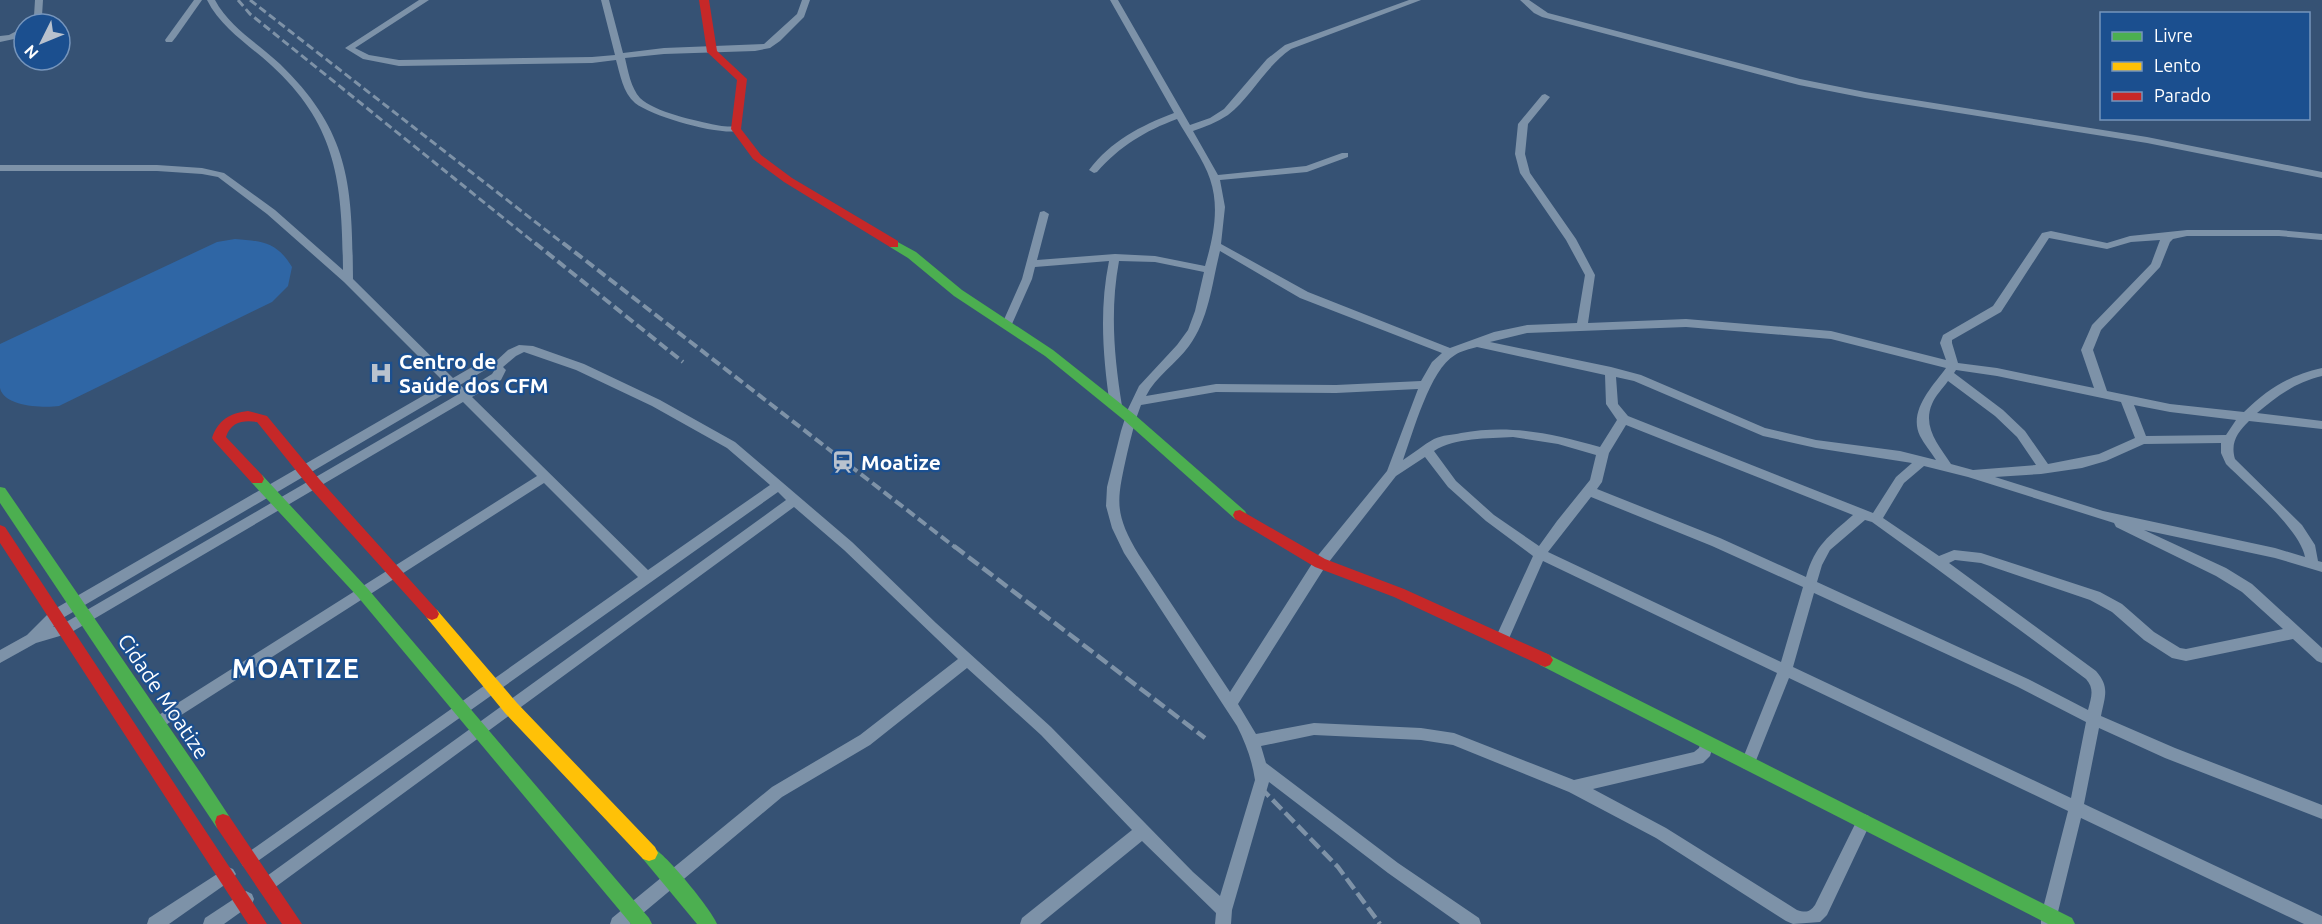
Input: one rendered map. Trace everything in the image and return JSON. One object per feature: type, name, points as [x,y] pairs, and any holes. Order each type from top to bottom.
[{"type":"main road","points":[[704,0],[710,48],[742,79],[736,129],[757,157],[788,180],[912,255],[958,293],[1049,353],[1116,406],[1231,509],[1320,563],[1399,593],[1502,639],[1864,821],[2049,920],[2066,924]]},
{"type":"main road","points":[[643,924],[363,593],[270,490],[219,438],[224,426],[237,417],[254,415],[262,419],[511,708],[672,878],[708,924]]},
{"type":"main road","name":"Cidade Moatize","points":[[0,492],[75,604],[159,722],[248,861],[293,924]]},
{"type":"main road","points":[[0,531],[258,924]]},
{"type":"street","points":[[169,40],[179,30],[189,10],[198,0]]},
{"type":"street","points":[[211,0],[219,14],[278,66],[311,102],[334,141],[344,180],[348,280]]},
{"type":"street","points":[[425,0],[349,48],[356,53],[375,59],[399,63],[592,60],[664,51],[766,46],[777,39],[801,15],[806,0]]},
{"type":"street","points":[[605,0],[627,83],[637,100],[654,110],[682,119],[718,129],[736,129]]},
{"type":"street","points":[[1114,0],[1215,178],[1220,195],[1221,216],[1218,246],[1209,270],[1197,321],[1190,337],[1149,381],[1138,401],[1130,418],[1112,496],[1116,523],[1133,557],[1252,741],[1261,767],[1262,780],[1223,917]]},
{"type":"street","points":[[1188,129],[1225,113],[1246,92],[1273,56],[1288,47],[1417,0]]},
{"type":"street","points":[[1524,0],[1537,12],[1545,15],[1799,82],[1876,97],[2158,142],[2322,175]]},
{"type":"street","points":[[1545,97],[1523,124],[1520,153],[1525,172],[1571,239],[1590,275],[1582,327]]},
{"type":"street","points":[[1094,170],[1109,151],[1128,137],[1148,126],[1178,115]]},
{"type":"street","points":[[1215,178],[1307,169],[1345,155]]},
{"type":"street","points":[[0,168],[157,168],[202,171],[221,175],[271,212],[348,280],[647,579]]},
{"type":"street","points":[[1007,324],[1027,279],[1044,214]]},
{"type":"street","points":[[2045,468],[2020,434],[2000,413],[1951,371],[1946,343],[1947,338],[1997,309],[2046,235],[2051,234],[2107,246],[2130,238],[2187,233],[2279,233],[2322,237]]},
{"type":"street","points":[[2102,394],[2087,350],[2096,328],[2156,265],[2165,240],[2170,236]]},
{"type":"street","points":[[1218,246],[1304,295],[1450,352]]},
{"type":"street","points":[[1031,264],[1115,257],[1155,259],[1209,270]]},
{"type":"street","points":[[1115,257],[1107,292],[1106,321],[1116,406]]},
{"type":"street","points":[[1392,473],[1425,385],[1436,365],[1450,352],[1498,335],[1527,330],[1582,327],[1686,323],[1832,335],[1951,371],[1997,372],[2170,408],[2322,425]]},
{"type":"street","points":[[1476,343],[1637,378],[1763,432],[1816,444],[1923,460],[2103,516],[2275,553],[2317,565]]},
{"type":"street","points":[[32,639],[56,615],[451,385],[488,365],[497,366],[512,353],[523,348],[580,367],[656,403],[731,445],[848,546],[967,660],[1046,731],[1144,830],[1223,917]]},
{"type":"street","points":[[0,657],[32,639],[65,629],[85,618],[464,397],[497,377],[500,370],[497,366]]},
{"type":"street","points":[[1611,371],[1610,398],[1613,410],[1624,419],[1870,516],[1938,562],[2091,675],[2098,683],[2099,690],[2076,808],[2049,920]]},
{"type":"street","points":[[1947,467],[1925,434],[1923,423],[1926,404],[1951,371]]},
{"type":"street","points":[[2317,565],[2309,545],[2298,529],[2230,461],[2226,451],[2228,440],[2239,424],[2274,394],[2299,378],[2322,372]]},
{"type":"street","points":[[1138,401],[1216,388],[1336,389],[1425,385]]},
{"type":"street","points":[[2126,399],[2142,440]]},
{"type":"street","points":[[1502,639],[1540,554],[1596,482],[1603,452],[1624,419]]},
{"type":"street","points":[[1230,705],[1320,563],[1392,473],[1426,449],[1439,442],[1471,436],[1513,433],[1558,440],[1603,452]]},
{"type":"street","points":[[1970,473],[2072,466],[2106,458],[2142,440],[2228,440]]},
{"type":"street","points":[[1426,449],[1452,484],[1490,518],[1540,554],[2320,924]]},
{"type":"street","points":[[1748,763],[1785,671],[1816,565],[1826,546],[1870,516],[1900,480],[1923,460]]},
{"type":"street","points":[[159,722],[545,477]]},
{"type":"street","points":[[155,924],[248,861],[492,686],[778,486]]},
{"type":"street","points":[[1589,490],[1716,542],[2013,678],[2093,719],[2170,753],[2322,812]]},
{"type":"street","points":[[211,924],[795,500]]},
{"type":"street","points":[[2103,516],[2221,572],[2247,588],[2322,657]]},
{"type":"street","points":[[1938,562],[1954,555],[1981,558],[2095,596],[2117,608],[2149,636],[2177,654],[2186,655],[2297,632]]},
{"type":"street","points":[[618,924],[777,792],[865,740],[967,660]]},
{"type":"street","points":[[1252,741],[1314,729],[1421,734],[1454,739],[1574,787],[1661,834],[1792,916],[1806,921],[1814,919],[1821,910],[1864,821]]},
{"type":"street","points":[[1574,787],[1698,758],[1705,751],[1707,743]]},
{"type":"street","points":[[1261,767],[1393,868],[1473,924]]},
{"type":"street","points":[[1028,924],[1144,830]]},
{"type":"shaded area","points":[[235,239],[268,244],[281,252],[292,267],[288,286],[272,302],[59,406],[25,405],[16,403],[3,394],[0,388],[0,344],[217,242]]},
{"type":"railway","points":[[238,0],[250,14],[537,245]]},
{"type":"railway","points":[[250,0],[565,245]]},
{"type":"railway","points":[[535,243],[683,362]]},
{"type":"railway","points":[[563,243],[956,548]]},
{"type":"railway","points":[[954,546],[1205,738]]},
{"type":"railway","points":[[1260,787],[1338,867],[1380,924]]},
{"type":"traffic: fast","points":[[894,244],[912,255],[958,293],[1049,353],[1130,418],[1240,515]]},
{"type":"traffic: fast","points":[[257,479],[363,593],[643,924]]},
{"type":"traffic: fast","points":[[0,492],[223,822]]},
{"type":"traffic: fast","points":[[1545,660],[2066,924]]},
{"type":"traffic: fast","points":[[649,853],[708,924]]},
{"type":"traffic: slow","points":[[432,614],[511,708],[649,853]]},
{"type":"traffic: jam","points":[[704,0],[712,52],[742,79],[736,129],[757,157],[788,180],[894,244]]},
{"type":"traffic: jam","points":[[257,479],[219,438],[221,431],[235,418],[248,416],[262,419],[315,484],[432,614]]},
{"type":"traffic: jam","points":[[1240,515],[1320,563],[1399,593],[1545,660]]},
{"type":"traffic: jam","points":[[0,531],[258,924]]},
{"type":"traffic: jam","points":[[223,822],[293,924]]},
{"type":"place","name":"Centro de Saúde dos CFM","points":[[381,373]]},
{"type":"place","name":"Moatize","points":[[843,462]]},
{"type":"district","name":"MOATIZE","points":[[296,668]]}]
